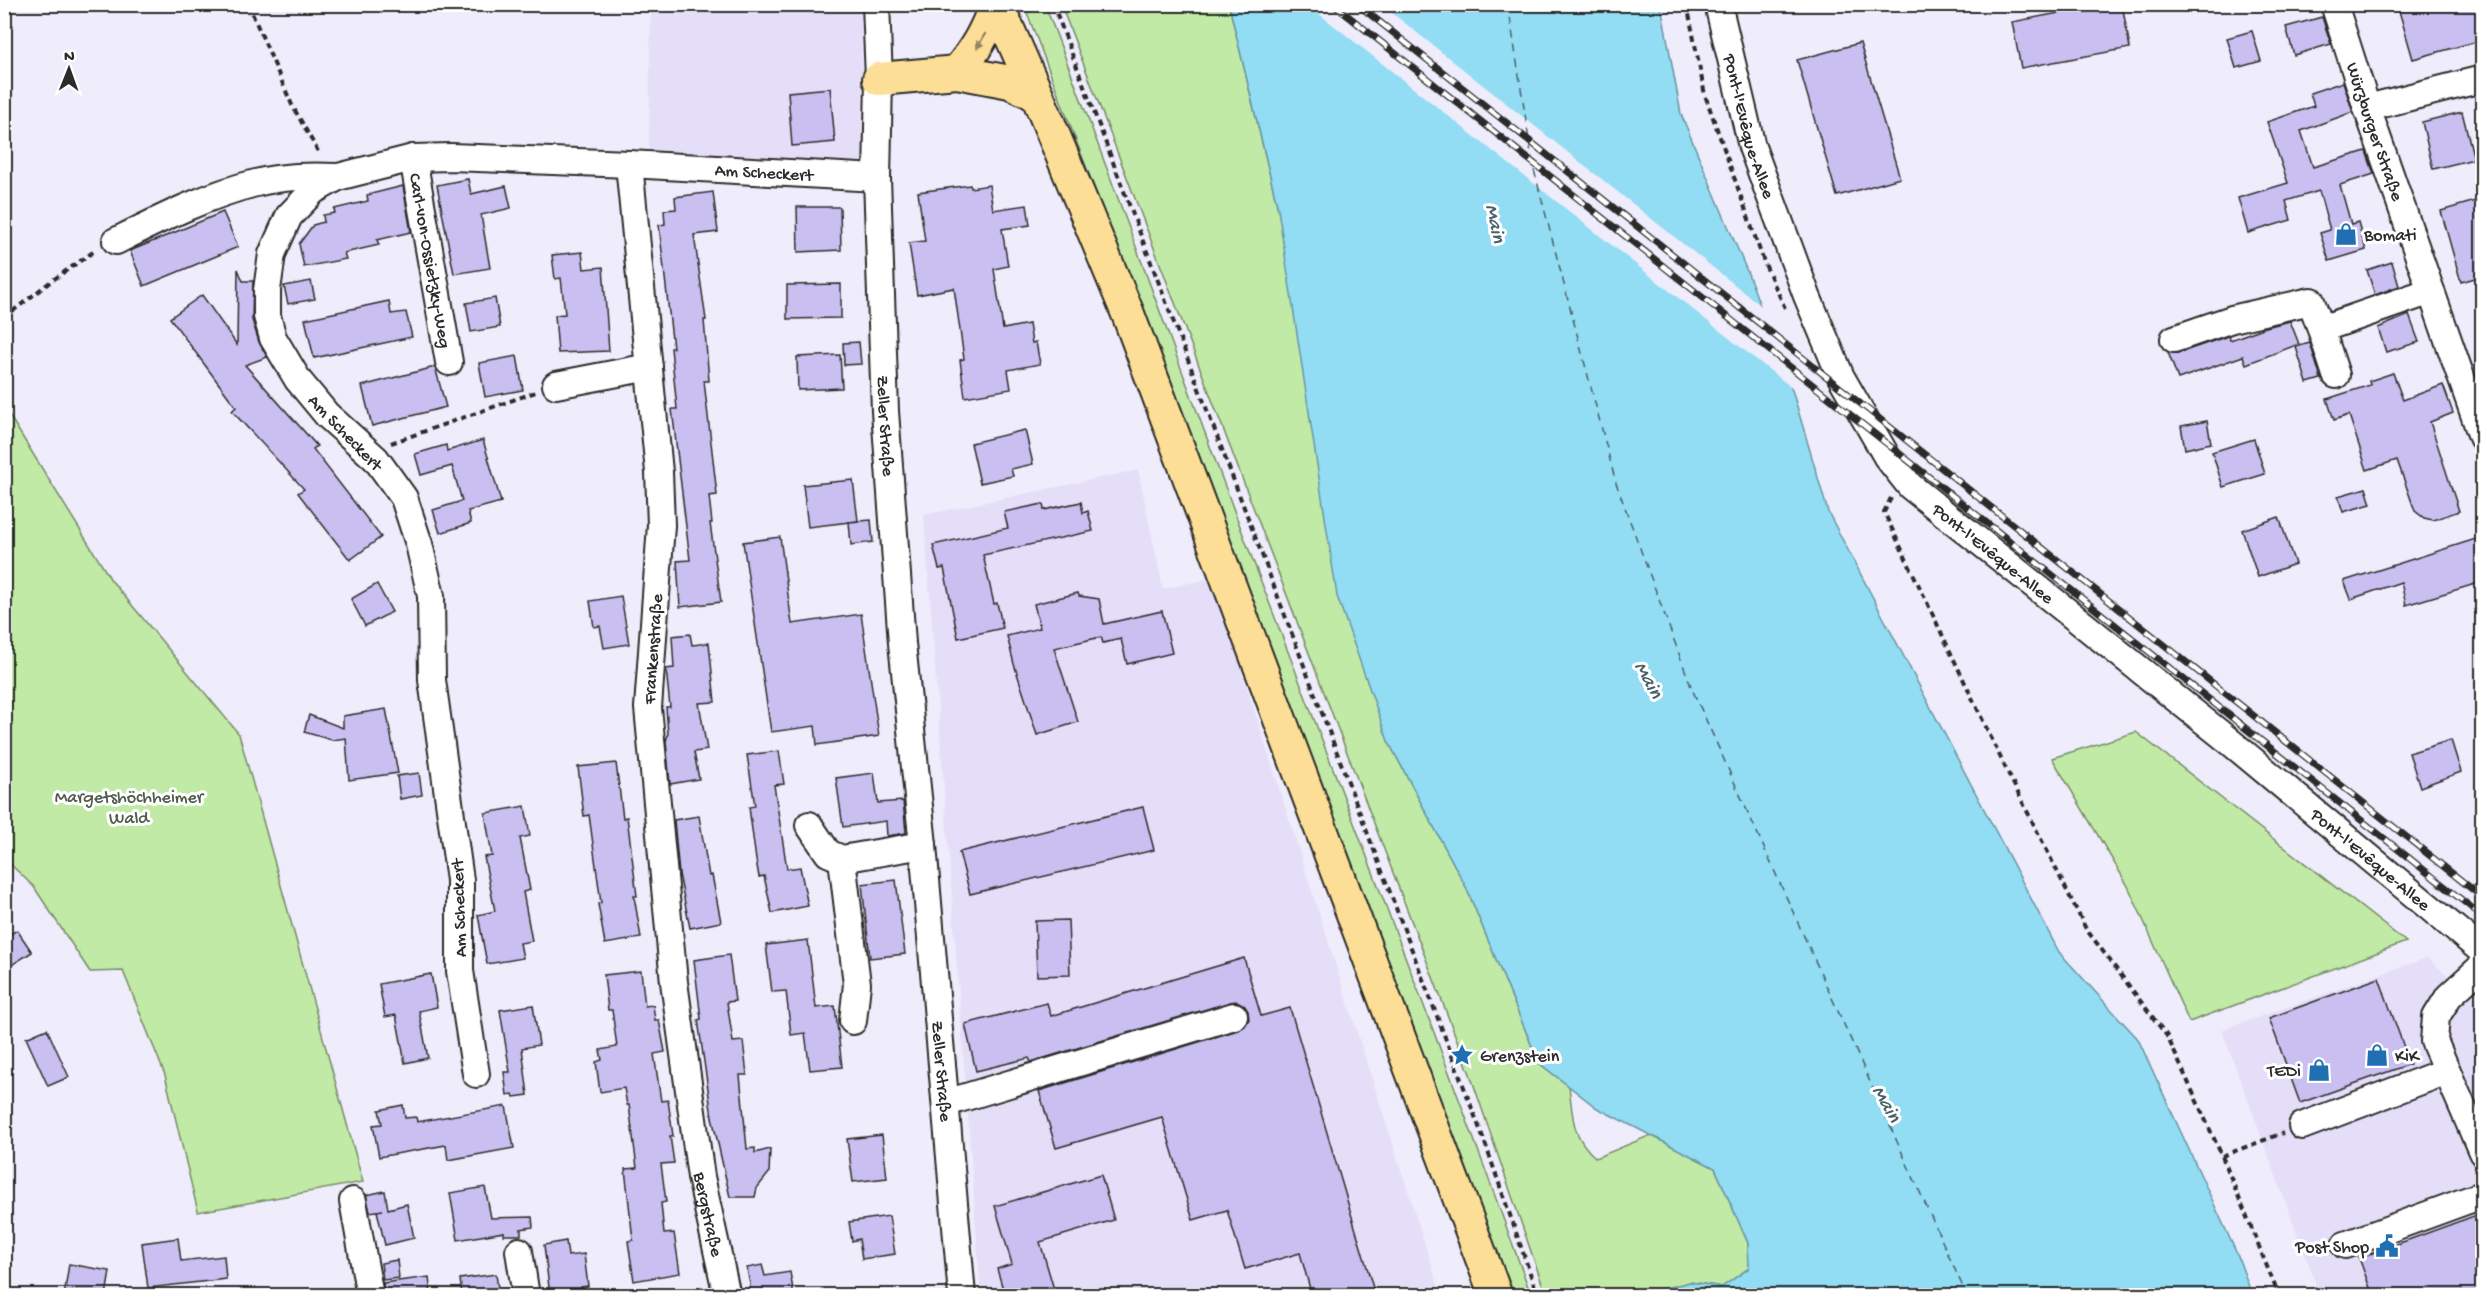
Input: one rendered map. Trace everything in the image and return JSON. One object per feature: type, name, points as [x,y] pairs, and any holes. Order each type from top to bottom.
[{"type":"main road","points":[[957,72],[986,33],[996,4]]},
{"type":"main road","points":[[996,4],[1037,95],[1128,314],[1496,1296]]},
{"type":"main road","points":[[879,79],[957,72],[1010,82],[1037,95]]},
{"type":"street","name":"Zeller Straße","points":[[876,4],[879,79],[876,178],[886,423],[902,643],[923,845],[962,1296]]},
{"type":"street","name":"Pont-l'Evêque-Allee","points":[[1718,4],[1752,147],[1807,296],[1841,376],[1887,457],[1910,486],[2228,740],[2482,951]]},
{"type":"street","name":"Würzburger Straße","points":[[2334,4],[2367,108],[2482,437]]},
{"type":"street","points":[[2367,108],[2482,79]]},
{"type":"street","name":"Am Scheckert","points":[[476,1074],[460,971],[460,880],[432,680],[430,596],[419,544],[404,498],[376,459],[327,415],[297,380],[273,338],[267,316],[267,290],[272,254],[289,216],[313,191],[338,177],[413,158],[451,157],[629,164],[876,178]]},
{"type":"street","name":"Carl-von-Ossietzky-Weg","points":[[413,158],[449,362]]},
{"type":"street","name":"Frankenstraße","points":[[629,164],[659,472],[661,525],[648,708],[674,982],[695,1133]]},
{"type":"street","points":[[116,241],[159,219],[256,183],[298,176],[338,177]]},
{"type":"street","points":[[2321,329],[2431,291]]},
{"type":"street","points":[[2174,339],[2232,319],[2311,301],[2336,375]]},
{"type":"street","points":[[556,385],[649,367]]},
{"type":"street","points":[[808,825],[828,853],[842,859],[923,845]]},
{"type":"street","points":[[842,859],[857,984],[853,1021]]},
{"type":"street","points":[[2482,966],[2449,996],[2436,1017],[2434,1041],[2482,1152]]},
{"type":"street","points":[[946,1103],[1234,1016]]},
{"type":"street","points":[[2302,1126],[2447,1071]]},
{"type":"street","name":"Bergstraße","points":[[695,1133],[701,1177],[727,1296]]},
{"type":"street","points":[[2345,1245],[2482,1195]]},
{"type":"street","points":[[353,1201],[370,1296]]},
{"type":"street","points":[[519,1251],[526,1296]]},
{"type":"path","points":[[248,4],[292,105],[322,158],[338,177]]},
{"type":"path","points":[[1053,4],[1484,1140],[1538,1296]]},
{"type":"path","points":[[1686,4],[1705,95],[1764,262],[1787,313]]},
{"type":"path","points":[[4,318],[96,250],[116,241]]},
{"type":"path","points":[[376,459],[391,443],[556,385]]},
{"type":"path","points":[[1894,495],[1884,512],[2019,796],[2086,929],[2167,1036],[2222,1156],[2279,1296]]},
{"type":"path","points":[[2222,1156],[2302,1126]]},
{"type":"shaded area","points":[[651,5],[861,5],[863,163],[649,156]]},
{"type":"shaded area","points":[[1138,470],[1163,589],[1212,578],[1441,1295],[981,1295],[924,515]]},
{"type":"shaded area","points":[[2427,958],[2482,1004],[2482,1295],[2320,1295],[2222,1030]]},
{"type":"green space","points":[[1024,5],[1045,5],[1531,1295],[1507,1295],[1142,312]]},
{"type":"green space","points":[[1061,5],[1229,5],[1278,209],[1388,741],[1466,887],[1539,1063],[1569,1086],[1575,1125],[1588,1150],[1596,1158],[1651,1135],[1715,1168],[1748,1243],[1749,1268],[1722,1287],[1690,1282],[1653,1291],[1652,1295],[1546,1295],[1470,1074]]},
{"type":"green space","name":"Margetshöchheimer Wald","points":[[4,407],[111,580],[239,734],[363,1182],[198,1212],[165,1075],[123,971],[90,972],[34,887],[5,859]]},
{"type":"green space","points":[[2136,732],[2406,942],[2189,1022],[2128,886],[2052,758]]},
{"type":"water","name":"Main","points":[[1229,5],[1661,5],[1681,114],[1749,276],[1793,393],[1828,512],[2059,952],[2138,1039],[2237,1254],[2252,1295],[1652,1295],[1653,1291],[1690,1282],[1722,1287],[1749,1268],[1748,1243],[1715,1168],[1597,1108],[1539,1063],[1466,887],[1388,741],[1337,596],[1278,209]]},
{"type":"pier","points":[[1308,5],[1382,5],[1764,308],[1796,391]]},
{"type":"building","points":[[2106,4],[2122,4],[2130,48],[2021,68],[2012,22]]},
{"type":"building","points":[[2397,4],[2475,4],[2482,40],[2413,59]]},
{"type":"building","points":[[2322,17],[2331,44],[2294,55],[2286,27]]},
{"type":"building","points":[[2252,31],[2261,61],[2236,68],[2227,38]]},
{"type":"building","points":[[1860,43],[1900,178],[1837,196],[1797,60]]},
{"type":"building","points":[[2343,82],[2353,112],[2301,131],[2313,167],[2366,151],[2374,174],[2340,185],[2351,224],[2358,222],[2366,250],[2329,261],[2320,233],[2330,230],[2319,191],[2286,201],[2291,220],[2248,233],[2238,198],[2288,183],[2267,122],[2314,106],[2310,93]]},
{"type":"building","points":[[830,88],[835,142],[792,146],[788,92]]},
{"type":"building","points":[[2462,112],[2474,159],[2433,169],[2422,122]]},
{"type":"building","points":[[468,179],[471,194],[506,186],[511,208],[481,215],[490,268],[454,274],[437,185]]},
{"type":"building","points":[[970,185],[971,188],[989,185],[993,210],[1027,205],[1030,225],[1002,229],[1008,266],[994,269],[1003,329],[1029,324],[1032,343],[1036,342],[1040,364],[1008,370],[1011,389],[965,397],[960,360],[964,359],[954,288],[917,295],[909,243],[925,241],[918,192]]},
{"type":"building","points":[[403,186],[411,232],[377,240],[379,245],[344,253],[346,259],[304,267],[299,244],[313,225],[324,222],[323,215],[335,213],[334,209],[368,201],[367,195]]},
{"type":"building","points":[[713,192],[718,232],[694,235],[706,320],[704,320],[709,381],[704,381],[717,495],[709,496],[712,523],[710,523],[721,602],[680,607],[677,561],[690,560],[672,409],[677,409],[671,348],[673,348],[659,225],[665,224],[664,210],[676,209],[675,197]]},
{"type":"building","points":[[2482,199],[2482,276],[2461,282],[2441,211]]},
{"type":"building","points":[[797,207],[840,207],[841,250],[798,252]]},
{"type":"building","points":[[223,212],[238,247],[144,286],[130,251]]},
{"type":"building","points":[[582,252],[584,269],[603,267],[609,351],[558,353],[555,315],[565,314],[561,278],[555,279],[552,255]]},
{"type":"building","points":[[2392,262],[2399,286],[2375,295],[2367,270]]},
{"type":"building","points":[[238,269],[243,281],[253,281],[252,320],[267,357],[245,365],[317,446],[313,449],[381,537],[350,560],[298,493],[304,489],[232,411],[236,407],[170,318],[202,295],[237,345]]},
{"type":"building","points":[[311,281],[315,299],[288,304],[284,286]]},
{"type":"building","points":[[841,284],[841,318],[787,319],[787,285]]},
{"type":"building","points":[[495,298],[500,327],[471,332],[466,303]]},
{"type":"building","points":[[389,301],[391,314],[406,312],[412,337],[314,358],[305,319]]},
{"type":"building","points":[[2409,315],[2419,342],[2386,352],[2378,328]]},
{"type":"building","points":[[2290,321],[2299,344],[2246,364],[2243,356],[2178,379],[2168,352],[2179,353],[2228,336],[2230,340]]},
{"type":"building","points":[[859,342],[861,364],[844,365],[843,343]]},
{"type":"building","points":[[2310,343],[2321,379],[2307,383],[2296,347]]},
{"type":"building","points":[[840,355],[842,388],[798,390],[797,357]]},
{"type":"building","points":[[517,356],[523,390],[485,397],[479,363]]},
{"type":"building","points":[[435,367],[446,407],[372,426],[362,386]]},
{"type":"building","points":[[2393,373],[2403,400],[2443,385],[2453,413],[2430,422],[2459,511],[2433,520],[2424,518],[2415,511],[2397,460],[2367,470],[2349,415],[2334,420],[2327,399],[2370,385],[2369,381]]},
{"type":"building","points":[[2207,421],[2211,443],[2185,449],[2181,426]]},
{"type":"building","points":[[1025,430],[1033,464],[1011,469],[1013,476],[980,483],[971,443]]},
{"type":"building","points":[[2254,439],[2265,474],[2223,487],[2212,452]]},
{"type":"building","points":[[483,440],[501,502],[468,511],[471,523],[440,533],[433,510],[462,501],[452,466],[421,475],[415,454],[446,445],[447,451]]},
{"type":"building","points":[[853,480],[858,521],[808,527],[803,485]]},
{"type":"building","points":[[2366,488],[2371,504],[2343,512],[2338,496]]},
{"type":"building","points":[[1081,502],[1083,513],[1088,511],[1093,531],[983,555],[994,604],[997,603],[1003,628],[958,638],[944,568],[939,569],[933,545],[1008,528],[1004,512],[1043,504],[1044,510]]},
{"type":"building","points":[[2279,517],[2295,564],[2258,577],[2242,530]]},
{"type":"building","points":[[871,520],[873,542],[851,545],[849,522]]},
{"type":"building","points":[[780,537],[792,624],[861,614],[879,736],[817,745],[815,726],[771,732],[743,542]]},
{"type":"building","points":[[2482,537],[2482,582],[2406,605],[2401,582],[2351,599],[2344,581]]},
{"type":"building","points":[[377,584],[392,612],[365,626],[351,599]]},
{"type":"building","points":[[1078,593],[1079,596],[1099,599],[1104,624],[1162,611],[1172,653],[1127,664],[1121,639],[1103,643],[1101,637],[1054,648],[1078,722],[1037,735],[1007,636],[1040,628],[1034,604]]},
{"type":"building","points":[[621,596],[629,644],[604,648],[600,626],[594,627],[590,601]]},
{"type":"building","points":[[690,634],[692,645],[709,643],[715,702],[699,703],[707,750],[694,752],[699,779],[670,784],[666,707],[670,707],[666,669],[674,668],[672,636]]},
{"type":"building","points":[[386,709],[398,773],[349,780],[346,738],[332,740],[304,732],[309,715],[343,728],[343,716]]},
{"type":"building","points":[[2451,740],[2461,772],[2420,787],[2409,753]]},
{"type":"building","points":[[779,751],[784,784],[774,785],[787,869],[800,867],[808,906],[772,913],[764,876],[759,877],[756,860],[749,807],[755,806],[747,755]]},
{"type":"building","points":[[616,763],[623,818],[627,817],[637,896],[634,896],[641,938],[605,944],[598,904],[601,903],[589,815],[584,816],[578,767]]},
{"type":"building","points":[[419,773],[422,795],[400,799],[397,776]]},
{"type":"building","points":[[874,773],[878,803],[903,801],[906,833],[887,836],[886,821],[843,827],[836,778]]},
{"type":"building","points":[[525,806],[530,836],[520,838],[530,890],[523,892],[532,941],[520,943],[523,958],[487,964],[478,915],[495,911],[484,857],[492,856],[485,813]]},
{"type":"building","points":[[1143,807],[1154,850],[970,894],[959,852]]},
{"type":"building","points":[[699,816],[709,876],[712,875],[721,922],[690,928],[679,874],[674,820]]},
{"type":"building","points":[[896,880],[905,954],[870,958],[862,884]]},
{"type":"building","points":[[1068,920],[1070,975],[1037,976],[1035,921]]},
{"type":"building","points":[[17,930],[32,952],[4,970],[4,938]]},
{"type":"building","points":[[808,940],[816,1008],[835,1006],[842,1067],[810,1070],[805,1033],[791,1035],[786,991],[772,992],[766,945]]},
{"type":"building","points":[[729,955],[735,1001],[727,1002],[733,1042],[743,1041],[747,1075],[740,1075],[747,1149],[755,1148],[755,1153],[770,1149],[769,1173],[757,1188],[755,1197],[730,1197],[712,1117],[698,1020],[701,1019],[694,960]]},
{"type":"building","points":[[1244,958],[1261,1016],[1290,1008],[1374,1291],[1359,1296],[1312,1296],[1300,1253],[1245,1269],[1227,1210],[1193,1220],[1162,1117],[1056,1148],[1039,1091],[1238,1030],[1245,1026],[1249,1019],[1244,1005],[1237,1001],[1031,1062],[1029,1058],[976,1071],[965,1024],[1047,1003],[1051,1016]]},
{"type":"building","points":[[641,971],[645,1006],[653,1005],[655,1020],[659,1020],[665,1052],[654,1054],[661,1101],[668,1100],[674,1163],[661,1164],[666,1202],[661,1203],[664,1234],[674,1233],[680,1273],[634,1281],[628,1241],[633,1240],[625,1169],[637,1168],[629,1105],[627,1105],[624,1088],[600,1092],[596,1062],[602,1060],[600,1050],[617,1047],[612,1010],[608,1010],[604,975]]},
{"type":"building","points":[[431,974],[437,1007],[419,1011],[428,1058],[405,1063],[396,1015],[385,1017],[379,984]]},
{"type":"building","points":[[2379,978],[2410,1064],[2300,1103],[2269,1018]]},
{"type":"building","points":[[533,1005],[539,1045],[522,1048],[528,1095],[514,1097],[513,1094],[507,1095],[504,1072],[510,1072],[500,1010]]},
{"type":"building","points":[[47,1029],[69,1077],[48,1086],[26,1038]]},
{"type":"building","points":[[403,1105],[405,1118],[416,1117],[417,1122],[506,1106],[514,1148],[448,1160],[446,1145],[379,1157],[373,1125],[382,1124],[379,1110]]},
{"type":"building","points":[[882,1135],[887,1178],[853,1182],[847,1139]]},
{"type":"building","points":[[1101,1175],[1114,1220],[1040,1242],[1056,1296],[1005,1296],[997,1269],[1012,1264],[995,1206]]},
{"type":"building","points":[[485,1187],[491,1218],[532,1217],[533,1227],[521,1229],[521,1235],[504,1235],[504,1232],[458,1240],[450,1193]]},
{"type":"building","points":[[385,1191],[388,1209],[407,1204],[414,1238],[385,1245],[377,1211],[383,1210],[370,1212],[366,1195]]},
{"type":"building","points":[[2482,1213],[2482,1296],[2373,1296],[2359,1258]]},
{"type":"building","points":[[889,1216],[895,1254],[862,1259],[859,1239],[852,1241],[849,1222]]},
{"type":"building","points":[[178,1238],[181,1261],[224,1256],[226,1279],[148,1288],[142,1243]]},
{"type":"building","points":[[566,1241],[568,1256],[584,1254],[588,1286],[581,1287],[582,1296],[550,1296],[544,1245]]},
{"type":"building","points":[[397,1260],[399,1278],[383,1280],[381,1263]]},
{"type":"building","points":[[69,1264],[110,1271],[106,1296],[64,1296]]},
{"type":"building","points":[[762,1265],[765,1276],[790,1272],[794,1296],[752,1296],[747,1268]]},
{"type":"building","points":[[496,1274],[499,1296],[462,1296],[460,1279]]},
{"type":"building","points":[[429,1277],[431,1296],[385,1296],[383,1283]]},
{"type":"ferry route","points":[[1508,4],[1533,166],[1616,483],[1692,689],[1967,1296]]},
{"type":"railway","points":[[1333,4],[2482,916]]},
{"type":"railway","points":[[1357,4],[2482,897]]},
{"type":"place","name":"Bomati","points":[[2346,234]]},
{"type":"place","name":"Grenzstein","points":[[1462,1055]]},
{"type":"place","name":"KiK","points":[[2377,1055]]},
{"type":"place","name":"TEDi","points":[[2319,1070]]},
{"type":"place","name":"Post Shop","points":[[2387,1246]]}]
